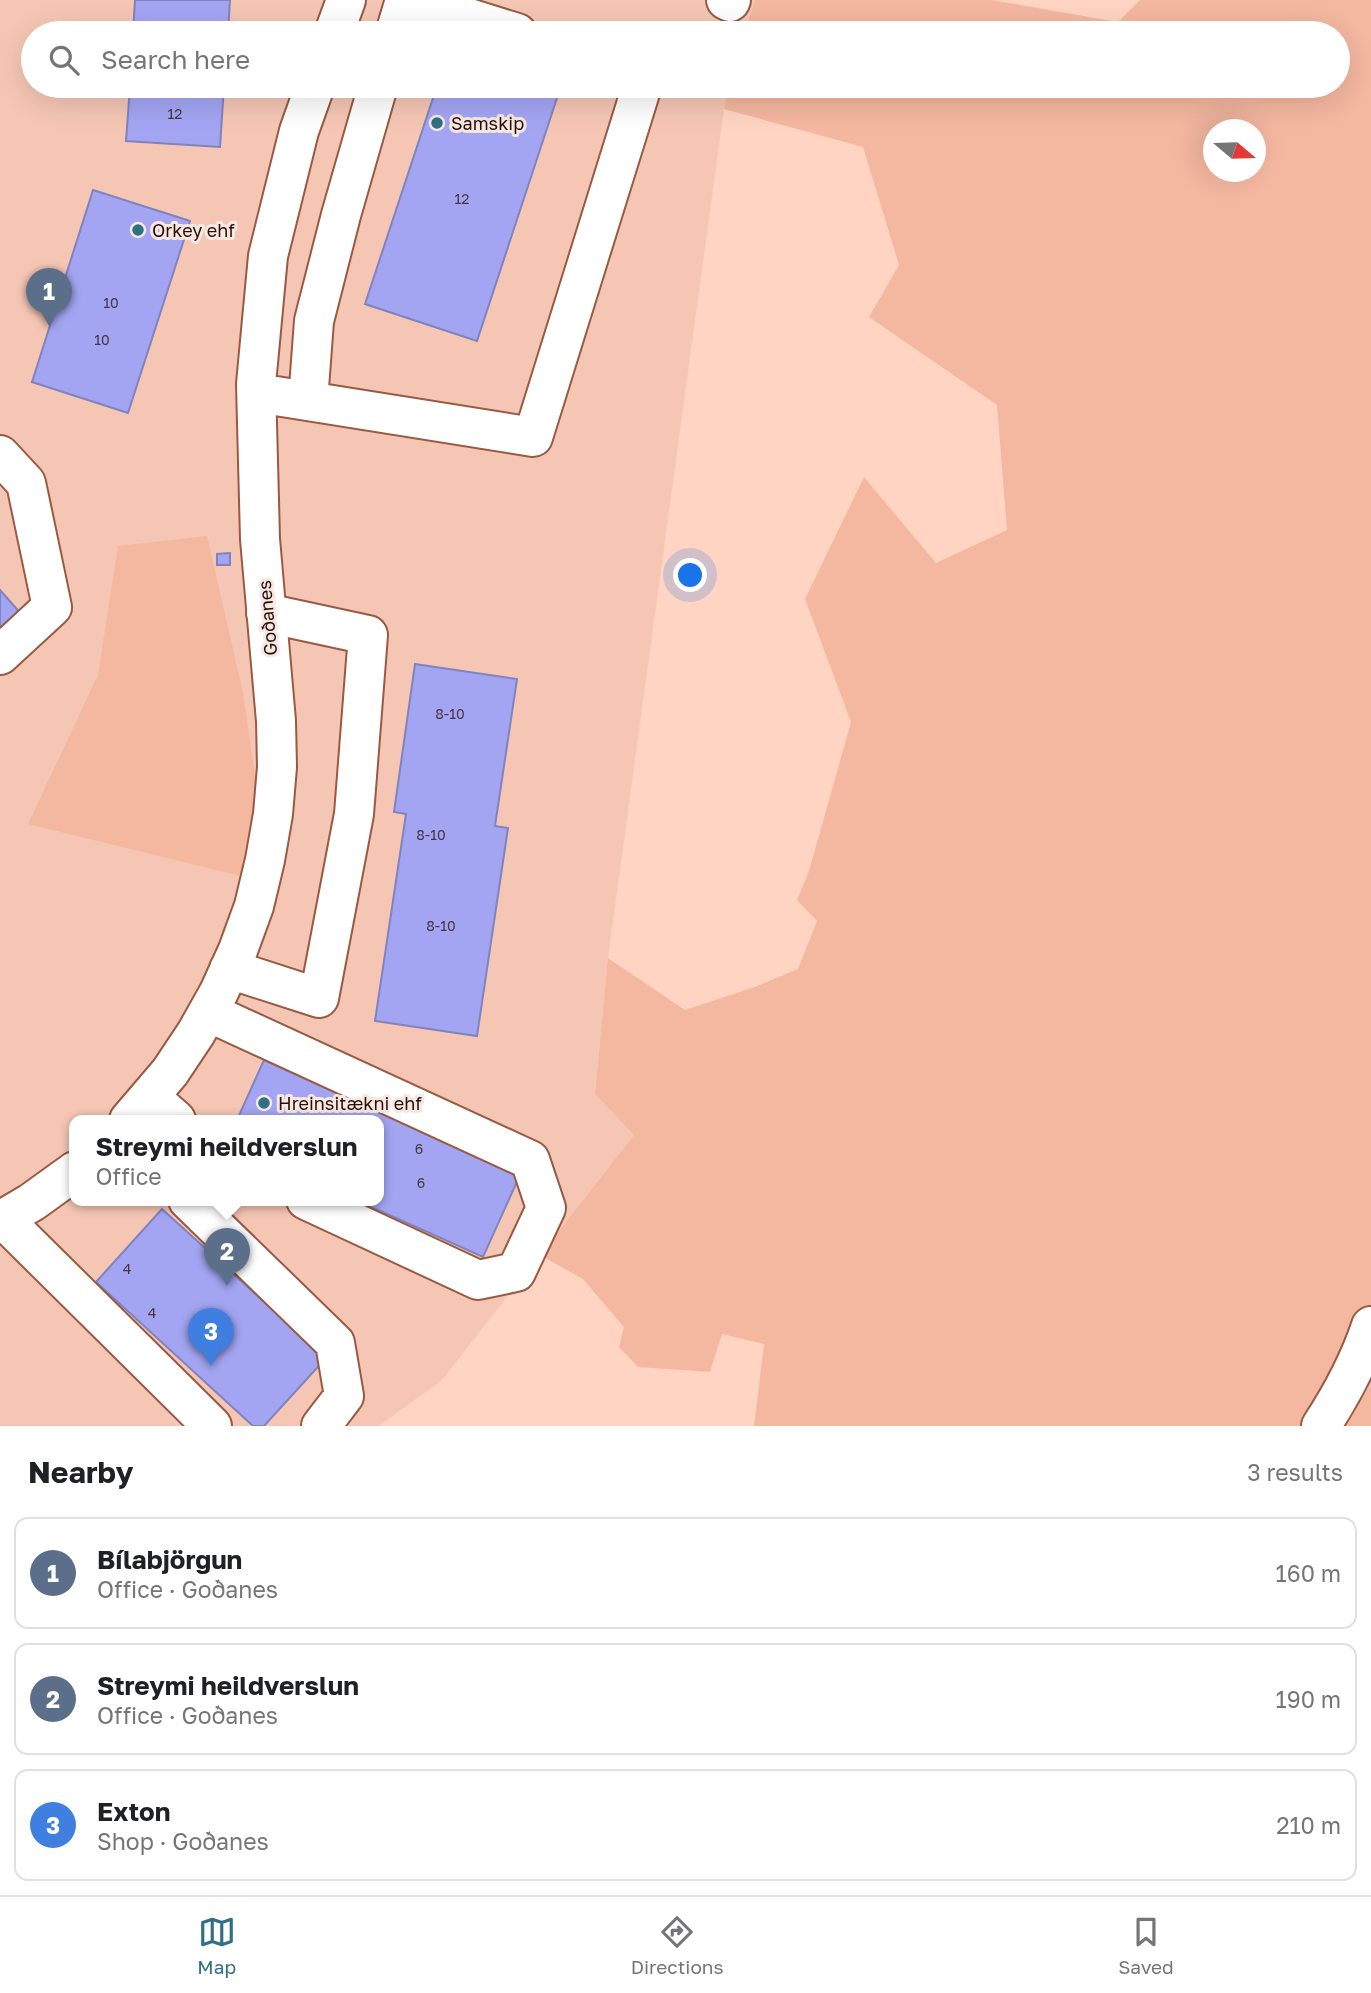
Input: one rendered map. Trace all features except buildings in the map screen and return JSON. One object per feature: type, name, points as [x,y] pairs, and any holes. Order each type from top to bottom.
[{"type":"street","points":[[338,21],[346,0]]},
{"type":"street","points":[[399,21],[405,0]]},
{"type":"street","points":[[411,0],[478,21]]},
{"type":"street","name":"Goðanes","points":[[152,1112],[229,969],[254,906],[273,814],[276,721],[260,539],[257,393],[268,256],[299,131],[311,98]]},
{"type":"street","points":[[308,401],[314,321],[375,98]]},
{"type":"street","points":[[257,393],[533,438],[638,98]]},
{"type":"street","points":[[0,455],[26,483],[52,607],[0,654]]},
{"type":"street","points":[[229,969],[319,998],[354,814],[368,635],[266,613]]},
{"type":"street","points":[[208,1012],[530,1160],[546,1208],[516,1272],[478,1280],[319,1206]]},
{"type":"street","points":[[69,1175],[2,1220],[212,1426]]},
{"type":"street","points":[[194,1206],[335,1343],[344,1396],[321,1426]]},
{"type":"street","points":[[1321,1426],[1362,1355],[1371,1326]]},
{"type":"shaded area","points":[[0,0],[755,0],[748,21],[21,21],[21,98],[727,98],[608,958],[595,1093],[634,1135],[442,1380],[379,1426],[0,1426]]},
{"type":"shaded area","points":[[755,0],[992,0],[1112,21],[748,21]]},
{"type":"shaded area","points":[[1140,0],[1371,0],[1371,1426],[754,1426],[764,1344],[722,1334],[710,1372],[638,1367],[619,1347],[624,1327],[583,1279],[540,1255],[634,1135],[595,1094],[608,958],[685,1010],[755,987],[798,969],[817,921],[797,900],[809,871],[851,722],[805,599],[864,477],[936,563],[1007,530],[997,405],[869,317],[899,265],[863,147],[724,109],[727,98],[1350,98],[1350,21],[1119,21]]},
{"type":"shaded area","points":[[207,536],[243,693],[257,789],[241,876],[28,824],[98,675],[118,546]]},
{"type":"place","name":"Samskip","points":[[437,123]]},
{"type":"place","name":"Orkey ehf","points":[[138,230]]},
{"type":"place","name":"Bílabjörgun","points":[[49,326]]},
{"type":"place","name":"Hreinsitækni ehf","points":[[264,1103]]},
{"type":"place","name":"Streymi heildverslun","points":[[227,1286]]},
{"type":"place","name":"Exton","points":[[211,1366]]}]
